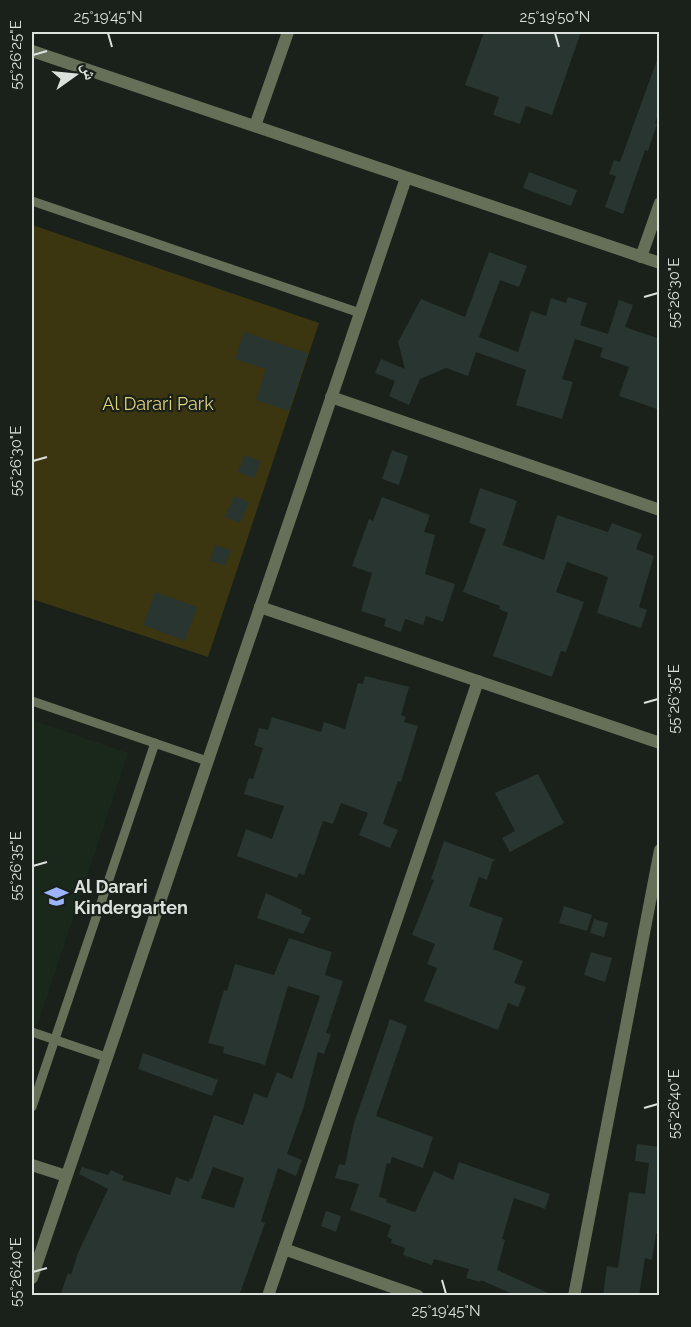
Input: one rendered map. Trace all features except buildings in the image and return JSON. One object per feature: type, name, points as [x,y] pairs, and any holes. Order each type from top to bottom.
[{"type":"street","points":[[255,126],[288,32]]},
{"type":"street","points":[[32,51],[660,263]]},
{"type":"street","points":[[32,1278],[406,178]]},
{"type":"street","points":[[641,257],[660,203]]},
{"type":"street","points":[[331,397],[660,510]]},
{"type":"street","points":[[260,607],[660,743]]},
{"type":"street","points":[[268,1296],[478,681]]},
{"type":"street","points":[[574,1296],[660,850]]},
{"type":"street","points":[[32,1165],[66,1176]]},
{"type":"street","points":[[284,1249],[418,1296]]},
{"type":"lane","points":[[32,201],[360,313]]},
{"type":"lane","points":[[32,701],[207,761]]},
{"type":"lane","points":[[32,1107],[155,743]]},
{"type":"lane","points":[[32,1032],[106,1058]]},
{"type":"shaded area","name":"Al Darari Kindergarten","points":[[32,720],[128,753],[32,1041]]},
{"type":"green space","name":"Al Darari Park","points":[[32,225],[319,323],[208,657],[32,599]]},
{"type":"place","name":"Al Darari Kindergarten","points":[[56,897]]}]
